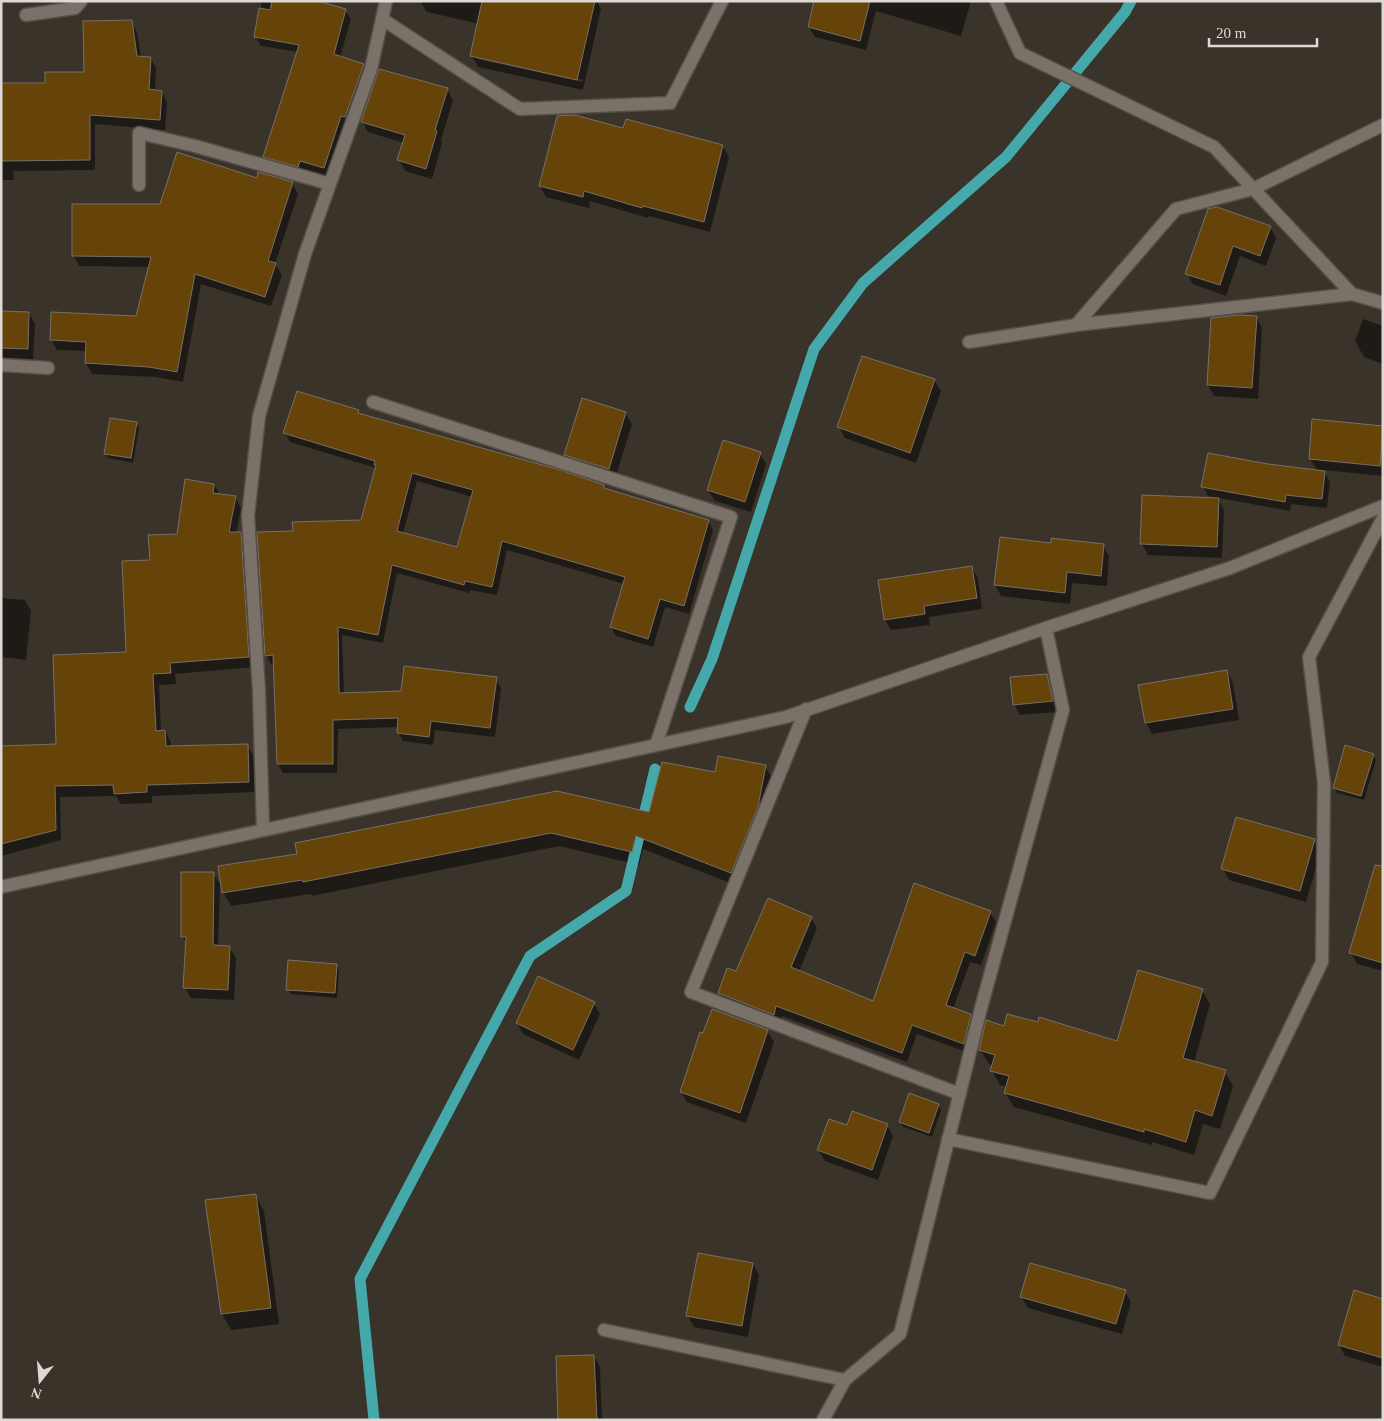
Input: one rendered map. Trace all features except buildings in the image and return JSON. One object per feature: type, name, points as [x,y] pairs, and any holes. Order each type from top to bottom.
[{"type":"street","points":[[26,15],[75,8],[82,1]]},
{"type":"street","points":[[263,830],[260,691],[248,516],[259,416],[305,254],[371,69],[386,1]]},
{"type":"street","points":[[382,19],[520,109],[670,103],[722,1]]},
{"type":"street","points":[[996,1],[1020,53],[1214,147],[1352,294]]},
{"type":"street","points":[[1076,325],[1176,209],[1253,189],[1383,125]]},
{"type":"street","points":[[139,185],[139,132],[330,184]]},
{"type":"street","points":[[969,342],[1076,325],[1352,294],[1383,303]]},
{"type":"street","points":[[1,365],[48,368]]},
{"type":"street","points":[[373,402],[731,517],[656,745]]},
{"type":"street","points":[[1,887],[786,717],[1046,628],[1230,568],[1383,506]]},
{"type":"street","points":[[948,1138],[1210,1193],[1322,962],[1324,782],[1309,657],[1383,518]]},
{"type":"street","points":[[823,1420],[845,1380],[900,1334],[981,1008],[1063,710],[1046,628]]},
{"type":"street","points":[[806,709],[691,992],[960,1094]]},
{"type":"street","points":[[604,1330],[845,1380]]},
{"type":"waterway","points":[[690,707],[712,659],[814,349],[863,283],[1006,157],[1125,12],[1131,1]]},
{"type":"waterway","points":[[374,1420],[360,1279],[530,956],[626,891],[655,769]]}]
